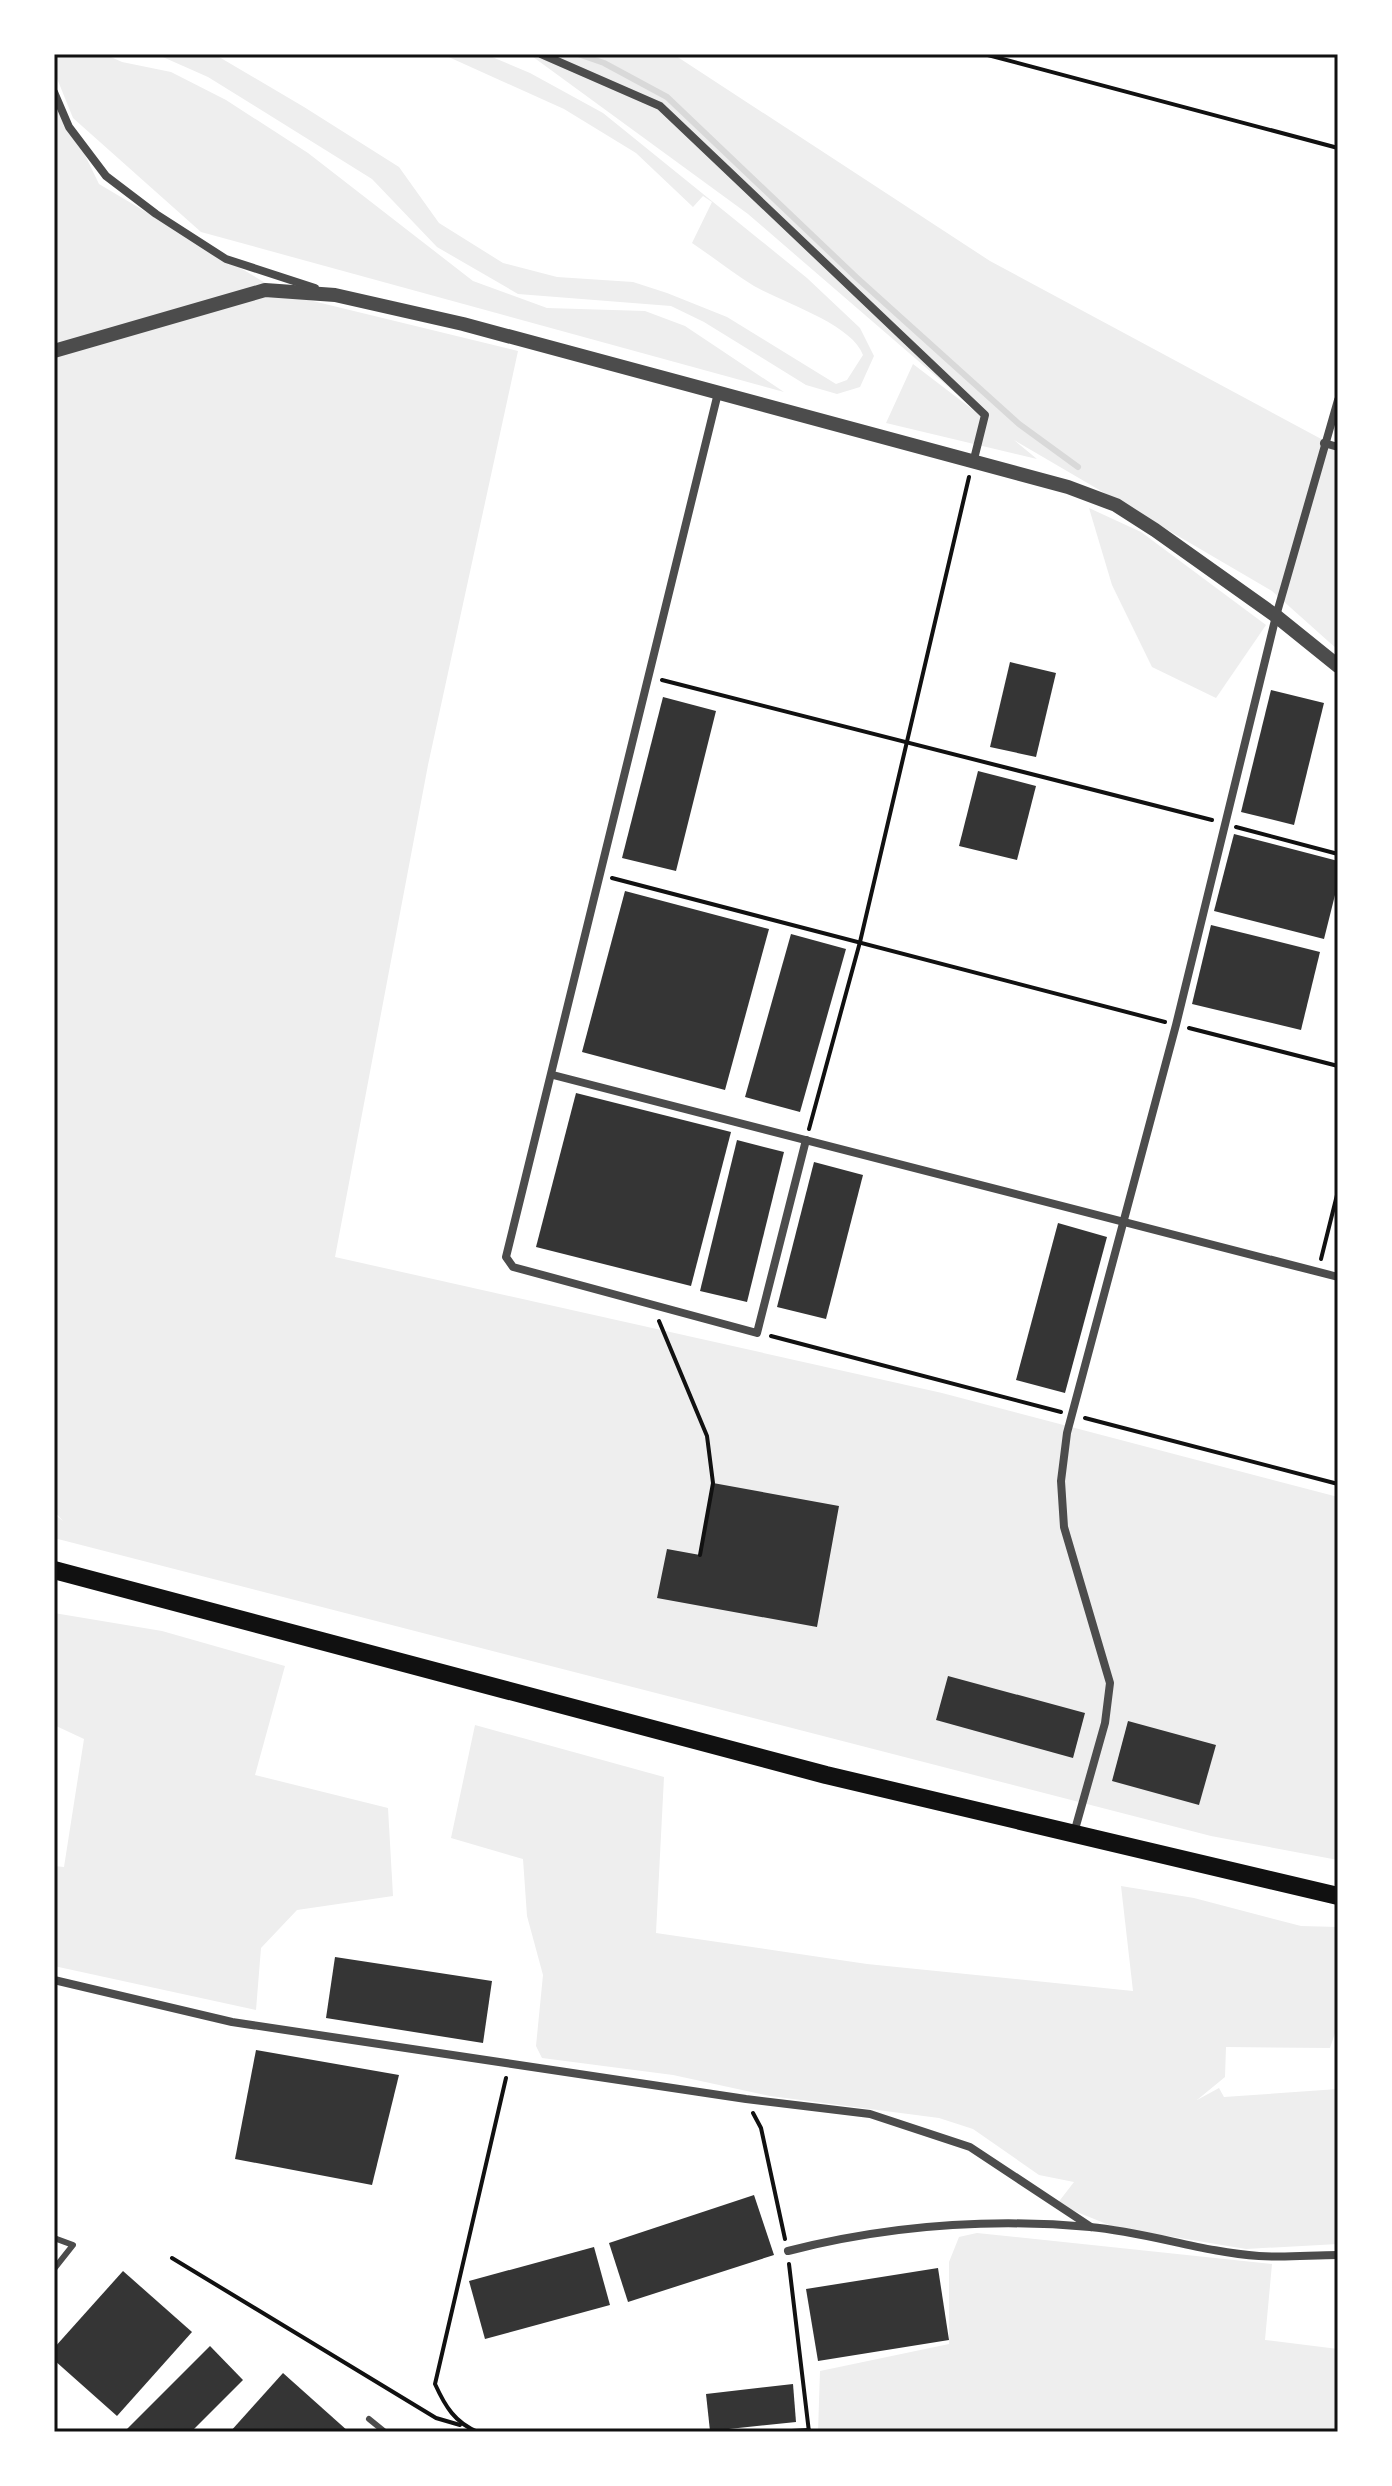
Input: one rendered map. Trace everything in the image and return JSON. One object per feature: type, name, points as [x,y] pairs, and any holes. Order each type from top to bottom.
[{"type":"highway","points":[[54,1570],[811,1771],[1338,1896]]},
{"type":"street","points":[[541,54],[660,106],[985,415],[974,459]]},
{"type":"street","points":[[54,92],[69,127],[106,176],[156,214],[226,259],[335,295],[463,324],[974,459],[1068,487],[1116,505],[1276,616],[1338,666]]},
{"type":"street","points":[[54,351],[265,290],[335,295]]},
{"type":"street","points":[[718,393],[506,1257],[513,1267],[757,1333],[806,1140]]},
{"type":"street","points":[[1074,1833],[1105,1723],[1110,1683],[1064,1527],[1061,1481],[1072,1415],[1176,1025],[1276,616],[1338,400]]},
{"type":"street","points":[[1324,443],[1338,447]]},
{"type":"street","points":[[553,1075],[1338,1277]]},
{"type":"street","points":[[54,1980],[232,2022],[870,2114],[970,2147],[1091,2227]]},
{"type":"street","points":[[788,2251],[846,2236],[905,2228],[978,2225],[1091,2227],[1258,2256],[1338,2255]]},
{"type":"lane","points":[[54,2238],[73,2245],[54,2269]]},
{"type":"lane","points":[[369,2419],[385,2432]]},
{"type":"path","points":[[984,54],[1338,148]]},
{"type":"path","points":[[806,1140],[860,942],[974,459]]},
{"type":"path","points":[[649,677],[1338,854]]},
{"type":"path","points":[[601,875],[1338,1066]]},
{"type":"path","points":[[1318,1272],[1338,1191]]},
{"type":"path","points":[[652,1304],[684,1388],[707,1436],[713,1483],[700,1555]]},
{"type":"path","points":[[757,1333],[1338,1484]]},
{"type":"path","points":[[462,2426],[444,2404],[435,2384],[509,2063]]},
{"type":"path","points":[[172,2258],[436,2418],[478,2432]]},
{"type":"path","points":[[774,2432],[809,2430]]},
{"type":"shaded area","points":[[54,54],[104,54],[122,62],[171,72],[226,100],[308,153],[473,281],[547,308],[645,311],[685,326],[784,392],[201,232],[73,118],[54,71]]},
{"type":"shaded area","points":[[156,54],[214,54],[304,107],[399,167],[439,223],[503,263],[557,277],[633,282],[667,293],[727,317],[836,384],[847,380],[863,355],[846,334],[816,315],[754,286],[692,243],[712,202],[703,196],[693,207],[636,153],[564,109],[442,54],[485,54],[530,73],[603,113],[807,278],[860,328],[874,356],[860,387],[837,394],[806,385],[704,322],[671,306],[518,294],[437,247],[372,179],[208,77]]},
{"type":"shaded area","points":[[529,54],[673,54],[990,261],[1338,448],[1338,650],[1272,591],[1014,440],[1037,459],[886,423],[913,364],[989,422],[748,214]]},
{"type":"shaded area","points":[[54,91],[99,184],[284,294],[518,351],[428,765],[335,1257],[942,1393],[1338,1497],[1338,1860],[1211,1836],[54,1538],[54,1514],[63,1521],[54,1511]]},
{"type":"shaded area","points":[[1089,508],[1141,532],[1266,625],[1216,698],[1152,667],[1112,585]]},
{"type":"shaded area","points":[[54,1613],[162,1631],[285,1666],[255,1775],[388,1808],[393,1896],[297,1910],[261,1948],[256,2010],[54,1966],[54,1866],[64,1867],[84,1739],[54,1725]]},
{"type":"shaded area","points":[[475,1725],[664,1777],[656,1933],[867,1964],[1133,1991],[1121,1886],[1194,1898],[1301,1926],[1338,1927],[1338,2033],[1335,2033],[1330,2048],[1226,2047],[1225,2077],[1197,2100],[1219,2088],[1224,2097],[1338,2089],[1338,2244],[1246,2249],[1114,2227],[1057,2204],[1074,2182],[1039,2175],[973,2129],[939,2118],[770,2096],[673,2075],[542,2058],[536,2046],[543,1975],[527,1916],[523,1859],[451,1838]]},
{"type":"shaded area","points":[[977,2233],[1272,2264],[1265,2340],[1338,2349],[1338,2432],[818,2432],[820,2371],[949,2344],[949,2262],[959,2237]]},
{"type":"building","points":[[1010,662],[1056,673],[1036,757],[990,747]]},
{"type":"building","points":[[1271,690],[1324,703],[1294,825],[1241,812]]},
{"type":"building","points":[[663,697],[716,711],[676,871],[622,858]]},
{"type":"building","points":[[978,771],[1036,786],[1017,860],[959,846]]},
{"type":"building","points":[[1234,834],[1338,861],[1338,883],[1324,939],[1214,911]]},
{"type":"building","points":[[625,891],[769,929],[725,1090],[582,1052]]},
{"type":"building","points":[[1211,925],[1320,952],[1301,1030],[1192,1004]]},
{"type":"building","points":[[791,934],[846,949],[800,1112],[745,1097]]},
{"type":"building","points":[[576,1093],[731,1132],[691,1286],[536,1247]]},
{"type":"building","points":[[737,1140],[784,1152],[747,1302],[700,1291]]},
{"type":"building","points":[[814,1162],[863,1175],[826,1319],[777,1307]]},
{"type":"building","points":[[1058,1223],[1107,1237],[1065,1393],[1016,1380]]},
{"type":"building","points":[[713,1483],[839,1506],[817,1627],[657,1598],[667,1549],[700,1555]]},
{"type":"building","points":[[948,1676],[1085,1713],[1073,1758],[936,1720]]},
{"type":"building","points":[[1128,1721],[1216,1745],[1199,1805],[1112,1781]]},
{"type":"building","points":[[335,1957],[492,1981],[483,2043],[326,2018]]},
{"type":"building","points":[[256,2050],[399,2075],[372,2185],[235,2159]]},
{"type":"building","points":[[754,2195],[774,2255],[628,2302],[609,2243]]},
{"type":"building","points":[[594,2247],[610,2305],[485,2339],[469,2281]]},
{"type":"building","points":[[938,2268],[949,2340],[818,2361],[806,2289]]},
{"type":"building","points":[[123,2271],[192,2332],[117,2416],[54,2360],[54,2348]]},
{"type":"building","points":[[210,2346],[243,2380],[191,2432],[124,2432]]},
{"type":"building","points":[[283,2373],[349,2432],[230,2432]]},
{"type":"building","points":[[793,2384],[796,2422],[710,2431],[706,2394]]},
{"type":"waterway","points":[[578,54],[604,63],[667,97],[856,277],[1019,424],[1078,467]]}]
